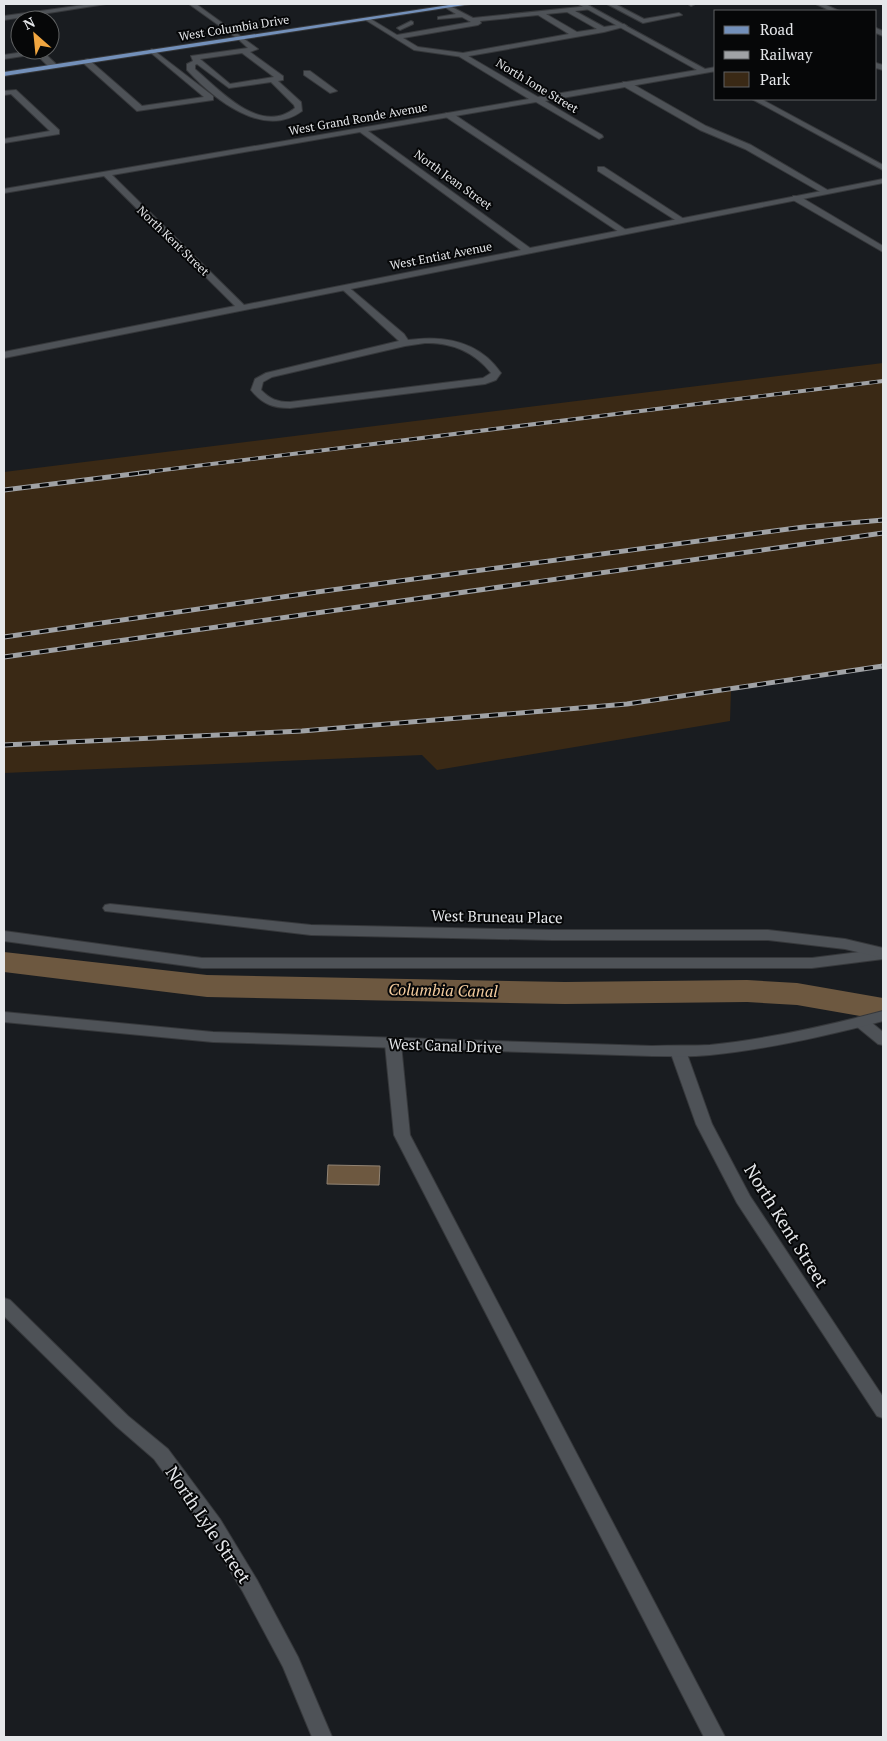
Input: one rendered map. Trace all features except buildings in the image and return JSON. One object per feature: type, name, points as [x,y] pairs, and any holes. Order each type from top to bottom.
[{"type":"main road","name":"West Columbia Drive","points":[[4,74],[468,4]]},
{"type":"street","points":[[60,10],[103,4]]},
{"type":"street","points":[[192,4],[254,49],[244,50],[194,58],[229,86],[280,78],[244,50]]},
{"type":"street","points":[[581,4],[714,76]]},
{"type":"street","points":[[610,4],[643,21],[679,15]]},
{"type":"street","points":[[820,4],[834,10]]},
{"type":"street","points":[[395,37],[478,24],[448,7]]},
{"type":"street","points":[[442,20],[556,13],[589,8]]},
{"type":"street","points":[[569,11],[604,30]]},
{"type":"street","points":[[556,13],[573,22]]},
{"type":"street","points":[[540,14],[576,35]]},
{"type":"street","points":[[367,19],[416,49],[463,54],[624,26]]},
{"type":"street","points":[[385,30],[413,24]]},
{"type":"street","points":[[582,27],[590,32]]},
{"type":"street","points":[[84,61],[140,109],[210,98],[152,51]]},
{"type":"street","points":[[4,57],[38,52],[53,66]]},
{"type":"street","name":"North Ione Street","points":[[463,54],[599,137]]},
{"type":"street","points":[[198,61],[191,64],[191,70],[249,115],[278,118],[294,115],[299,110],[298,104],[272,79]]},
{"type":"street","name":"West Grand Ronde Avenue","points":[[4,191],[714,69]]},
{"type":"street","points":[[307,73],[332,91]]},
{"type":"street","points":[[4,83],[56,132],[4,141]]},
{"type":"street","points":[[626,84],[703,128],[748,147],[827,192]]},
{"type":"street","points":[[4,93],[13,92]]},
{"type":"street","points":[[758,100],[883,168]]},
{"type":"street","points":[[449,114],[625,232]]},
{"type":"street","name":"North Jean Street","points":[[362,130],[528,251]]},
{"type":"street","points":[[602,169],[683,220]]},
{"type":"street","name":"North Kent Street","points":[[105,173],[242,308]]},
{"type":"street","name":"West Entiat Avenue","points":[[4,356],[883,181]]},
{"type":"street","points":[[796,198],[883,249]]},
{"type":"street","points":[[346,288],[402,336],[405,343]]},
{"type":"street","points":[[436,340],[461,344],[490,364],[496,373],[493,378],[476,382],[290,405],[278,405],[265,400],[256,390],[258,381],[269,375],[405,343],[436,340]]},
{"type":"street","name":"West Bruneau Place","points":[[110,908],[311,930],[552,935],[768,935],[845,944],[883,954]]},
{"type":"street","points":[[4,936],[202,963],[812,963],[883,954]]},
{"type":"street","name":"West Canal Drive","points":[[4,1017],[214,1036],[393,1044],[678,1051],[708,1050],[762,1043],[873,1018]]},
{"type":"street","points":[[873,1018],[883,1040]]},
{"type":"street","points":[[393,1044],[402,1135],[714,1737]]},
{"type":"street","name":"North Kent Street","points":[[678,1051],[704,1124],[739,1191],[776,1251],[883,1412]]},
{"type":"street","name":"North Lyle Street","points":[[4,1305],[122,1421],[160,1454],[213,1525],[250,1586],[291,1663],[322,1737]]},
{"type":"green space","points":[[883,363],[883,665],[731,689],[730,721],[437,770],[422,755],[4,773],[4,472]]},
{"type":"shaded area","points":[[328,1165],[380,1166],[379,1185],[327,1184]]},
{"type":"waterway","name":"Columbia Canal","points":[[4,962],[207,986],[565,993],[747,991],[797,994],[883,1009]]},
{"type":"railway","points":[[139,473],[883,381]]},
{"type":"railway","points":[[4,490],[149,472]]},
{"type":"railway","points":[[4,637],[324,591],[804,527],[883,520]]},
{"type":"railway","points":[[4,657],[883,533]]},
{"type":"railway","points":[[4,745],[302,731],[627,704],[883,666]]}]
